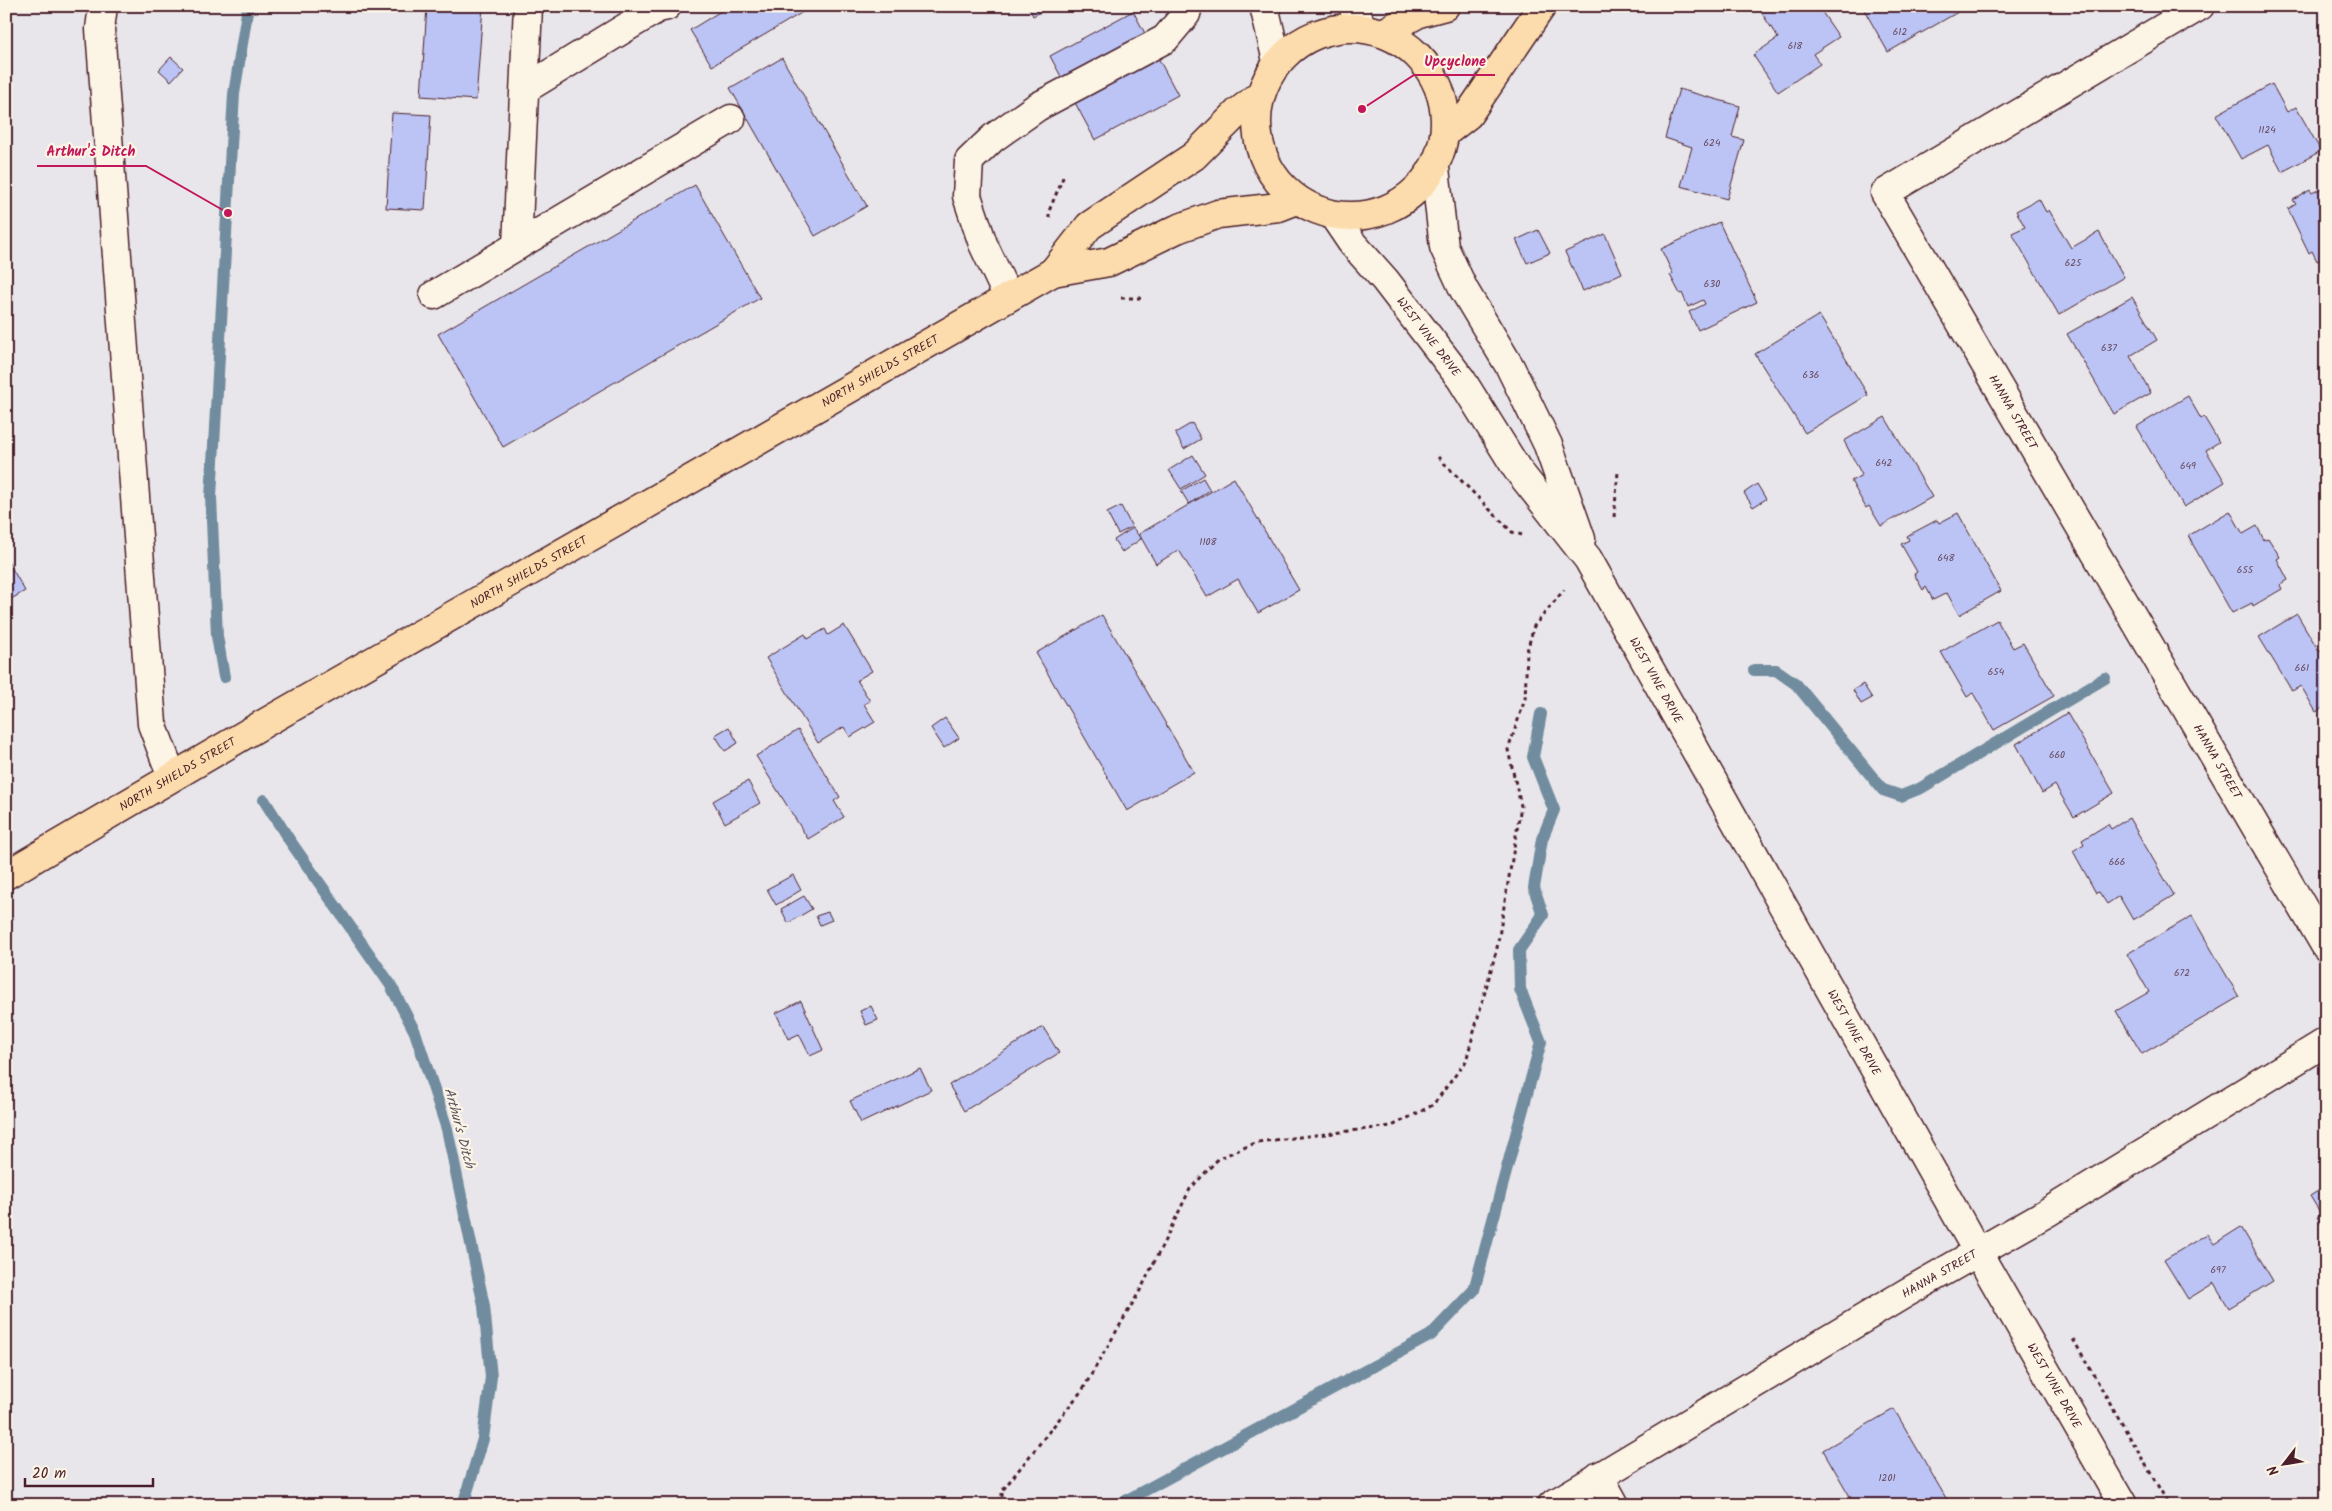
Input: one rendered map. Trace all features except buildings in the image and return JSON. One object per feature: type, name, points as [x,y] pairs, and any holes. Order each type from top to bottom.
[{"type":"main road","points":[[1367,22],[1411,48],[1432,72],[1442,102],[1445,133],[1442,150],[1435,168],[1420,188],[1401,204],[1378,215],[1353,218],[1333,215],[1314,209],[1297,200],[1280,182],[1266,162],[1258,125],[1259,96],[1266,77],[1277,61],[1293,46],[1312,36],[1335,28],[1367,22],[1419,13],[1445,6]]},
{"type":"main road","points":[[1445,133],[1468,114],[1542,6]]},
{"type":"main road","name":"NORTH SHIELDS STREET","points":[[1053,272],[1089,226],[1194,156],[1238,112],[1259,96]]},
{"type":"main road","name":"NORTH SHIELDS STREET","points":[[6,875],[183,770],[1053,272],[1109,262],[1177,229],[1218,214],[1279,207],[1297,200]]},
{"type":"street","points":[[103,6],[100,30],[152,724],[183,770]]},
{"type":"street","points":[[516,246],[528,6]]},
{"type":"street","points":[[524,89],[658,8],[666,6]]},
{"type":"street","points":[[1008,297],[983,244],[967,196],[969,161],[993,138],[1037,107],[1166,39],[1186,14],[1188,6]]},
{"type":"street","points":[[1264,6],[1277,61]]},
{"type":"street","name":"HANNA STREET","points":[[2200,6],[1885,193],[2326,947]]},
{"type":"street","points":[[434,295],[731,119]]},
{"type":"street","name":"WEST VINE DRIVE","points":[[1435,168],[1444,247],[1464,290],[1510,367],[1548,445],[1588,559]]},
{"type":"street","name":"WEST VINE DRIVE","points":[[1333,215],[1352,243],[1385,280],[1461,379],[1517,469],[1588,559],[1977,1251],[2123,1505]]},
{"type":"street","name":"HANNA STREET","points":[[1552,1505],[1977,1251],[2048,1212],[2326,1042]]},
{"type":"street","points":[[1599,1476],[1615,1505]]},
{"type":"path","points":[[1002,1505],[1002,1492],[1083,1389],[1142,1287],[1190,1189],[1219,1158],[1258,1142],[1392,1126],[1433,1105],[1466,1061],[1497,948],[1522,806],[1508,750],[1525,699],[1527,650],[1534,626],[1588,559]]},
{"type":"waterway","name":"Arthur's Ditch","points":[[224,677],[217,636],[211,497],[234,94],[248,6]]},
{"type":"waterway","points":[[1754,670],[1776,670],[1796,684],[1883,790],[1901,796],[1921,788],[2105,678]]},
{"type":"waterway","points":[[1118,1505],[1431,1335],[1474,1290],[1541,1042],[1520,989],[1519,950],[1543,915],[1534,888],[1542,839],[1554,810],[1533,757],[1541,714]]},
{"type":"waterway","name":"Arthur's Ditch","points":[[264,800],[288,838],[390,984],[415,1032],[447,1129],[484,1306],[491,1377],[483,1439],[463,1505]]},
{"type":"place","name":"Upcyclone","points":[[1362,109]]},
{"type":"place","name":"Arthur's Ditch","points":[[228,213]]}]
